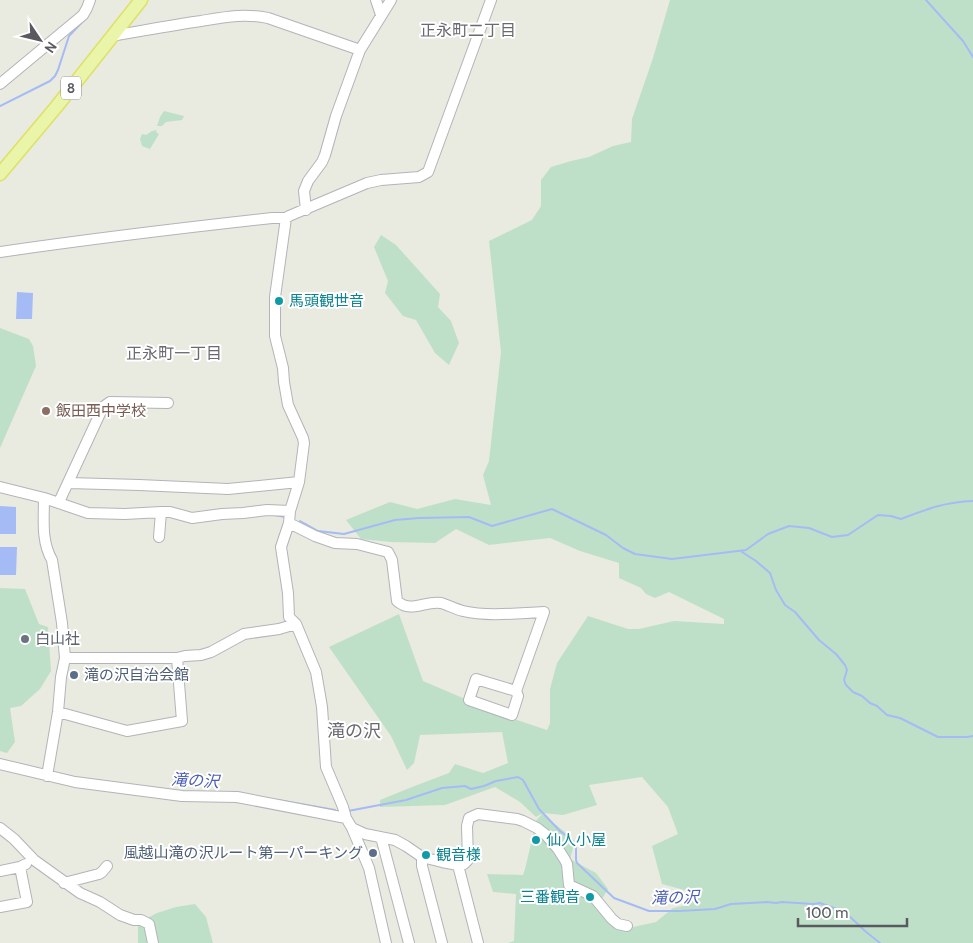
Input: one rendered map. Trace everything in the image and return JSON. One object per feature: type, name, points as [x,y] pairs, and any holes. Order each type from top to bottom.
[{"type":"main road","name":"8","points":[[0,174],[141,0]]},
{"type":"street","points":[[0,84],[83,15],[88,8],[90,0]]},
{"type":"street","points":[[376,0],[381,15]]},
{"type":"street","points":[[306,210],[304,191],[308,181],[325,155],[336,116],[360,50],[391,0]]},
{"type":"street","points":[[0,252],[155,231],[286,218],[367,183],[419,177],[428,172],[491,0]]},
{"type":"street","points":[[112,36],[238,15],[254,15],[268,18],[360,50]]},
{"type":"street","points":[[286,218],[275,297],[275,336],[283,368],[288,405],[304,443],[299,482],[281,548],[288,593],[289,618],[296,624],[316,672],[322,707],[326,767],[346,818],[369,868],[386,943]]},
{"type":"street","points":[[59,502],[103,407],[110,402],[168,403]]},
{"type":"street","points":[[69,483],[139,484],[228,489],[299,482]]},
{"type":"street","points":[[0,487],[59,502],[88,513],[170,512],[192,518],[267,510],[290,511]]},
{"type":"street","points":[[44,498],[44,539],[52,560],[56,582],[65,658],[47,776]]},
{"type":"street","points":[[158,537],[161,512]]},
{"type":"street","points":[[289,523],[315,536],[335,542],[357,544],[388,552],[392,560],[397,601],[410,608],[440,603],[463,611],[487,614],[544,612],[516,691],[518,696],[512,715],[469,700],[476,678],[516,691]]},
{"type":"street","points":[[65,658],[177,658],[202,655],[244,634],[279,629],[296,624]]},
{"type":"street","points":[[58,712],[127,731],[182,721],[177,658]]},
{"type":"street","points":[[0,764],[75,782],[182,796],[238,797],[346,818]]},
{"type":"street","points":[[352,828],[365,834],[395,840],[422,857],[458,865],[464,864],[468,860],[467,826],[469,818],[478,814],[523,820],[542,832],[562,855],[567,864],[569,885],[592,896],[612,919],[618,924],[627,926]]},
{"type":"street","points":[[0,828],[14,839],[34,860],[64,883],[120,915],[149,924],[153,943]]},
{"type":"street","points":[[381,837],[409,943]]},
{"type":"street","points":[[422,857],[422,866],[442,943]]},
{"type":"street","points":[[0,871],[20,867],[34,860]]},
{"type":"street","points":[[458,865],[478,943]]},
{"type":"street","points":[[64,883],[98,874],[106,866]]},
{"type":"street","points":[[0,907],[27,902],[20,867]]},
{"type":"green space","points":[[670,0],[973,0],[973,943],[508,943],[514,941],[516,894],[493,892],[487,874],[523,875],[535,822],[542,814],[570,836],[573,848],[570,859],[596,873],[608,889],[597,907],[624,929],[656,922],[673,908],[687,905],[688,891],[662,884],[652,846],[678,834],[668,807],[642,777],[589,785],[597,805],[563,815],[543,813],[536,817],[520,802],[495,787],[445,805],[380,807],[380,800],[449,773],[455,764],[483,773],[508,763],[502,732],[420,735],[414,763],[407,770],[391,736],[329,647],[399,614],[423,681],[505,716],[547,730],[550,723],[550,689],[557,663],[588,616],[628,629],[639,629],[674,621],[724,624],[724,619],[669,592],[655,598],[646,594],[641,588],[619,578],[619,563],[580,551],[550,538],[489,545],[456,529],[435,543],[391,542],[361,539],[346,520],[390,502],[417,509],[455,499],[491,505],[483,475],[489,461],[501,352],[489,241],[532,220],[541,206],[541,180],[551,167],[589,157],[613,146],[631,142],[632,119]]},
{"type":"green space","points":[[164,111],[184,116],[182,120],[166,122],[162,126],[157,126]]},
{"type":"green space","points":[[157,130],[156,132],[159,134],[150,149],[142,146],[140,139],[142,134],[146,135]]},
{"type":"green space","points":[[381,235],[396,245],[440,294],[438,307],[451,321],[459,343],[449,365],[435,353],[416,320],[403,316],[385,293],[388,281],[374,247]]},
{"type":"green space","points":[[0,328],[29,339],[33,346],[36,366],[0,448]]},
{"type":"green space","points":[[0,588],[25,589],[39,624],[48,627],[51,671],[40,689],[21,706],[10,708],[15,742],[7,753],[0,751]]},
{"type":"green space","points":[[195,904],[206,917],[213,943],[138,943],[138,923],[157,913]]},
{"type":"water","points":[[17,292],[33,293],[32,319],[16,319]]},
{"type":"water","points":[[0,506],[16,507],[16,534],[0,534]]},
{"type":"water","points":[[0,547],[17,547],[16,575],[0,575]]},
{"type":"waterway","points":[[926,0],[963,41],[973,57]]},
{"type":"waterway","points":[[0,106],[50,81],[55,76],[69,36],[86,18]]},
{"type":"waterway","points":[[300,521],[318,531],[344,534],[395,520],[419,518],[469,517],[492,526],[552,509],[606,535],[623,548],[635,554],[672,559],[746,550],[768,534],[789,526],[809,528],[832,537],[848,535],[878,515],[901,519],[936,507],[973,501]]},
{"type":"waterway","points":[[275,515],[285,517]]},
{"type":"waterway","points":[[742,552],[770,573],[776,590],[785,605],[795,612],[819,640],[836,654],[845,665],[847,670],[844,680],[853,692],[877,706],[887,715],[900,718],[938,737],[973,736]]},
{"type":"waterway","name":"滝の沢","points":[[348,811],[406,800],[442,788],[465,786],[471,789],[496,781],[518,777],[523,780],[539,809],[560,831],[574,842],[577,863],[614,898],[649,911],[715,909],[731,904],[767,902],[820,903],[845,912],[880,943]]},
{"type":"waterway","name":"滝の沢","points":[[278,800],[335,810]]},
{"type":"place","name":"馬頭観世音","points":[[279,301]]},
{"type":"place","name":"飯田西中学校","points":[[46,411]]},
{"type":"place","name":"白山社","points":[[25,639]]},
{"type":"place","name":"滝の沢自治会館","points":[[74,675]]},
{"type":"place","name":"仙人小屋","points":[[536,840]]},
{"type":"place","name":"風越山滝の沢ルート第一パーキング","points":[[373,853]]},
{"type":"place","name":"観音様","points":[[426,855]]},
{"type":"place","name":"三番観音","points":[[590,897]]},
{"type":"district","name":"正永町二丁目","points":[[468,30]]},
{"type":"district","name":"正永町一丁目","points":[[174,353]]},
{"type":"district","name":"滝の沢","points":[[354,731]]}]
